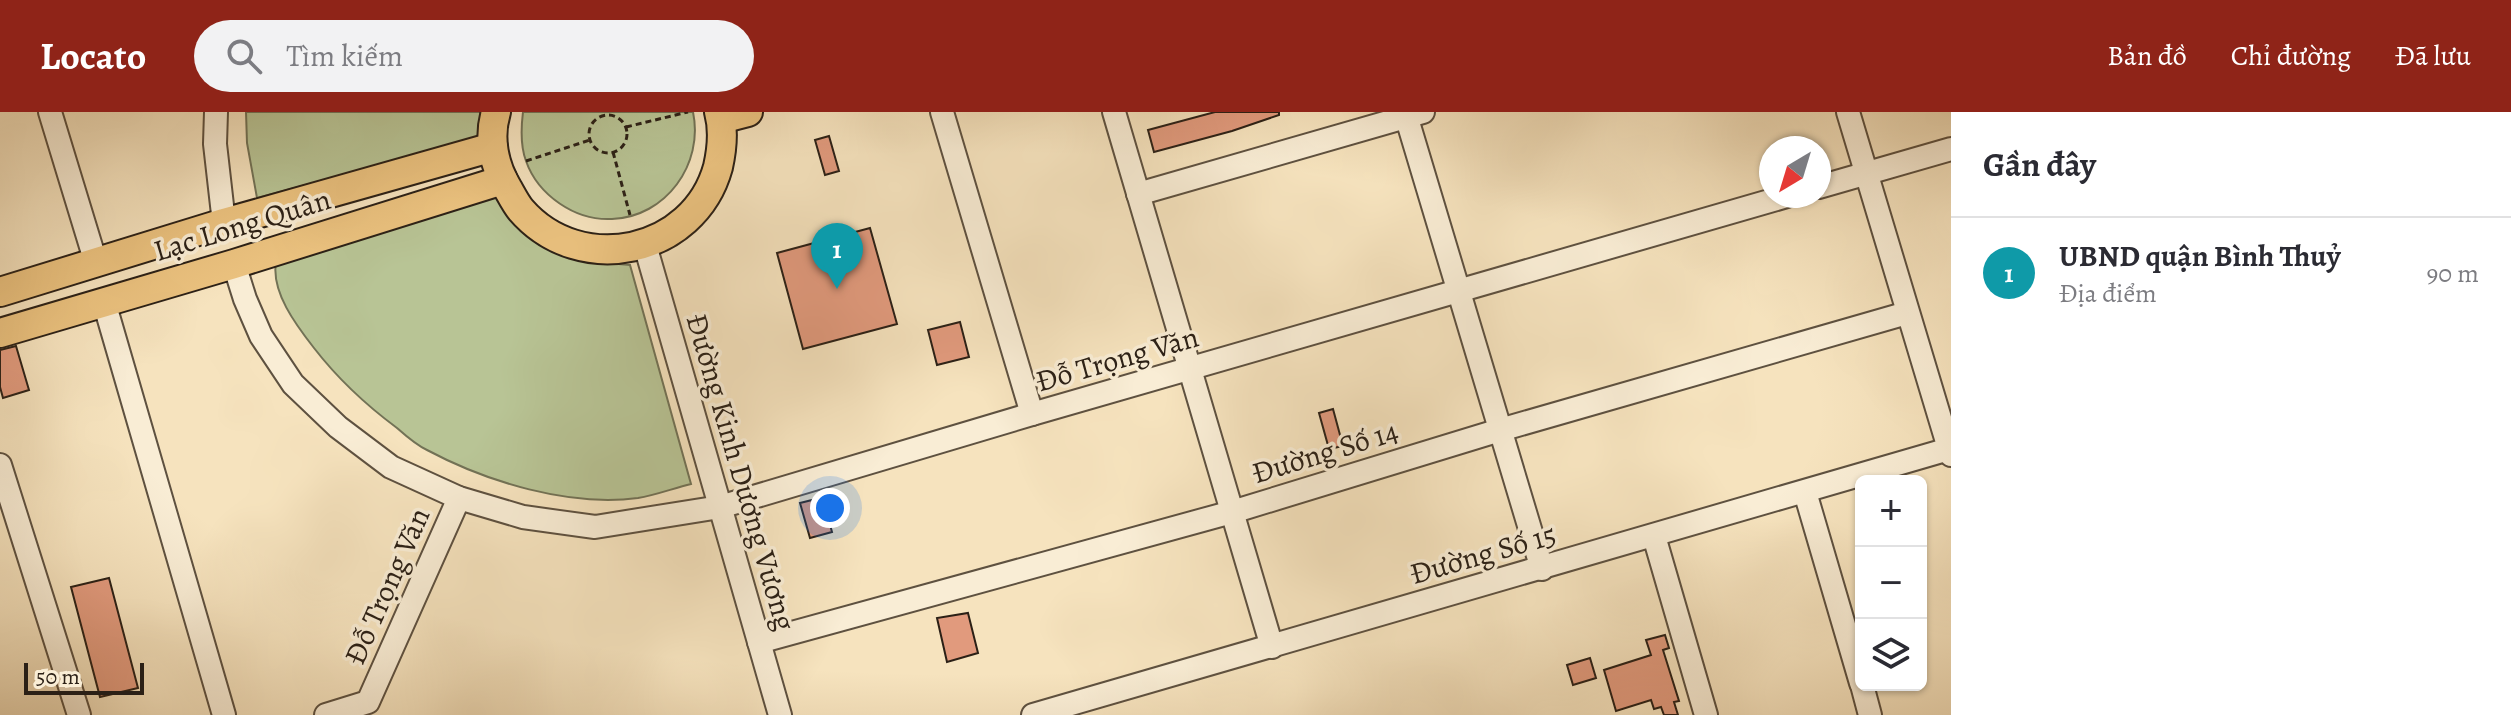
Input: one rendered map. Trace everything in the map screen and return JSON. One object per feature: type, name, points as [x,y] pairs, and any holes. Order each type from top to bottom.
[{"type":"main road","points":[[496,112],[493,147],[503,180],[521,210],[546,232],[567,242],[612,251],[645,245],[674,230],[697,209],[713,182],[729,114]]},
{"type":"main road","name":"Lạc Long Quân","points":[[0,292],[224,223],[493,147]]},
{"type":"main road","name":"Lạc Long Quân","points":[[0,333],[503,180]]},
{"type":"main road","points":[[224,223],[234,264]]},
{"type":"street","points":[[50,112],[96,263]]},
{"type":"street","points":[[216,112],[215,144],[224,223]]},
{"type":"street","points":[[942,112],[1032,414]]},
{"type":"street","points":[[1114,112],[1272,647]]},
{"type":"street","points":[[1848,112],[1950,452]]},
{"type":"street","points":[[1138,194],[1412,114],[1459,291],[1542,569]]},
{"type":"street","points":[[1831,183],[1951,149]]},
{"type":"street","name":"Đỗ Trọng Văn","points":[[234,264],[261,336],[293,384],[338,427],[391,467],[459,498],[523,517],[595,527],[720,507],[1759,204]]},
{"type":"street","name":"Đường Kinh Dương Vương","points":[[645,245],[780,715]]},
{"type":"street","points":[[104,302],[224,715]]},
{"type":"street","name":"Đường Số 14","points":[[759,642],[1232,512],[1500,430],[1907,313]]},
{"type":"street","name":"Đường Số 15","points":[[1033,715],[1950,452]]},
{"type":"street","points":[[0,465],[79,715]]},
{"type":"street","points":[[1805,492],[1855,663]]},
{"type":"street","name":"Đỗ Trọng Văn","points":[[326,715],[370,709],[459,498]]},
{"type":"street","points":[[1654,536],[1706,715]]},
{"type":"street","points":[[1863,691],[1870,715]]},
{"type":"path","points":[[626,127],[688,112]]},
{"type":"path","points":[[601,114],[620,119],[626,127],[626,141],[613,152],[602,152],[590,140],[592,124],[601,114]]},
{"type":"path","points":[[526,161],[590,140]]},
{"type":"path","points":[[613,152],[630,215]]},
{"type":"green space","points":[[246,112],[481,112],[478,139],[257,198],[247,143]]},
{"type":"green space","points":[[523,112],[693,112],[693,150],[677,184],[649,209],[612,219],[585,216],[560,204],[539,185],[523,149]]},
{"type":"green space","points":[[498,196],[546,244],[584,261],[630,265],[691,484],[638,498],[584,499],[502,482],[450,462],[415,443],[353,391],[314,348],[286,308],[277,285],[276,262]]},
{"type":"building","points":[[1215,112],[1279,112],[1279,115],[1154,152],[1148,130]]},
{"type":"building","points":[[829,136],[839,171],[825,175],[815,140]]},
{"type":"building","points":[[870,228],[897,324],[803,349],[777,253]]},
{"type":"building","points":[[960,322],[969,357],[937,365],[928,330]]},
{"type":"building","points":[[16,346],[29,390],[3,398],[0,350]]},
{"type":"building","points":[[1333,409],[1343,446],[1329,449],[1319,413]]},
{"type":"building","points":[[812,500],[814,508],[825,506],[832,532],[810,538],[800,503]]},
{"type":"building","points":[[109,578],[138,688],[100,697],[71,587]]},
{"type":"building","points":[[968,613],[978,653],[947,662],[937,618]]},
{"type":"building","points":[[1665,635],[1669,648],[1663,650],[1679,701],[1674,702],[1678,715],[1664,715],[1661,707],[1654,709],[1651,700],[1616,711],[1604,670],[1651,655],[1646,640]]},
{"type":"building","points":[[1590,658],[1596,678],[1573,685],[1567,665]]},
{"type":"place","name":"UBND quận Bình Thuỷ","points":[[837,289]]}]
